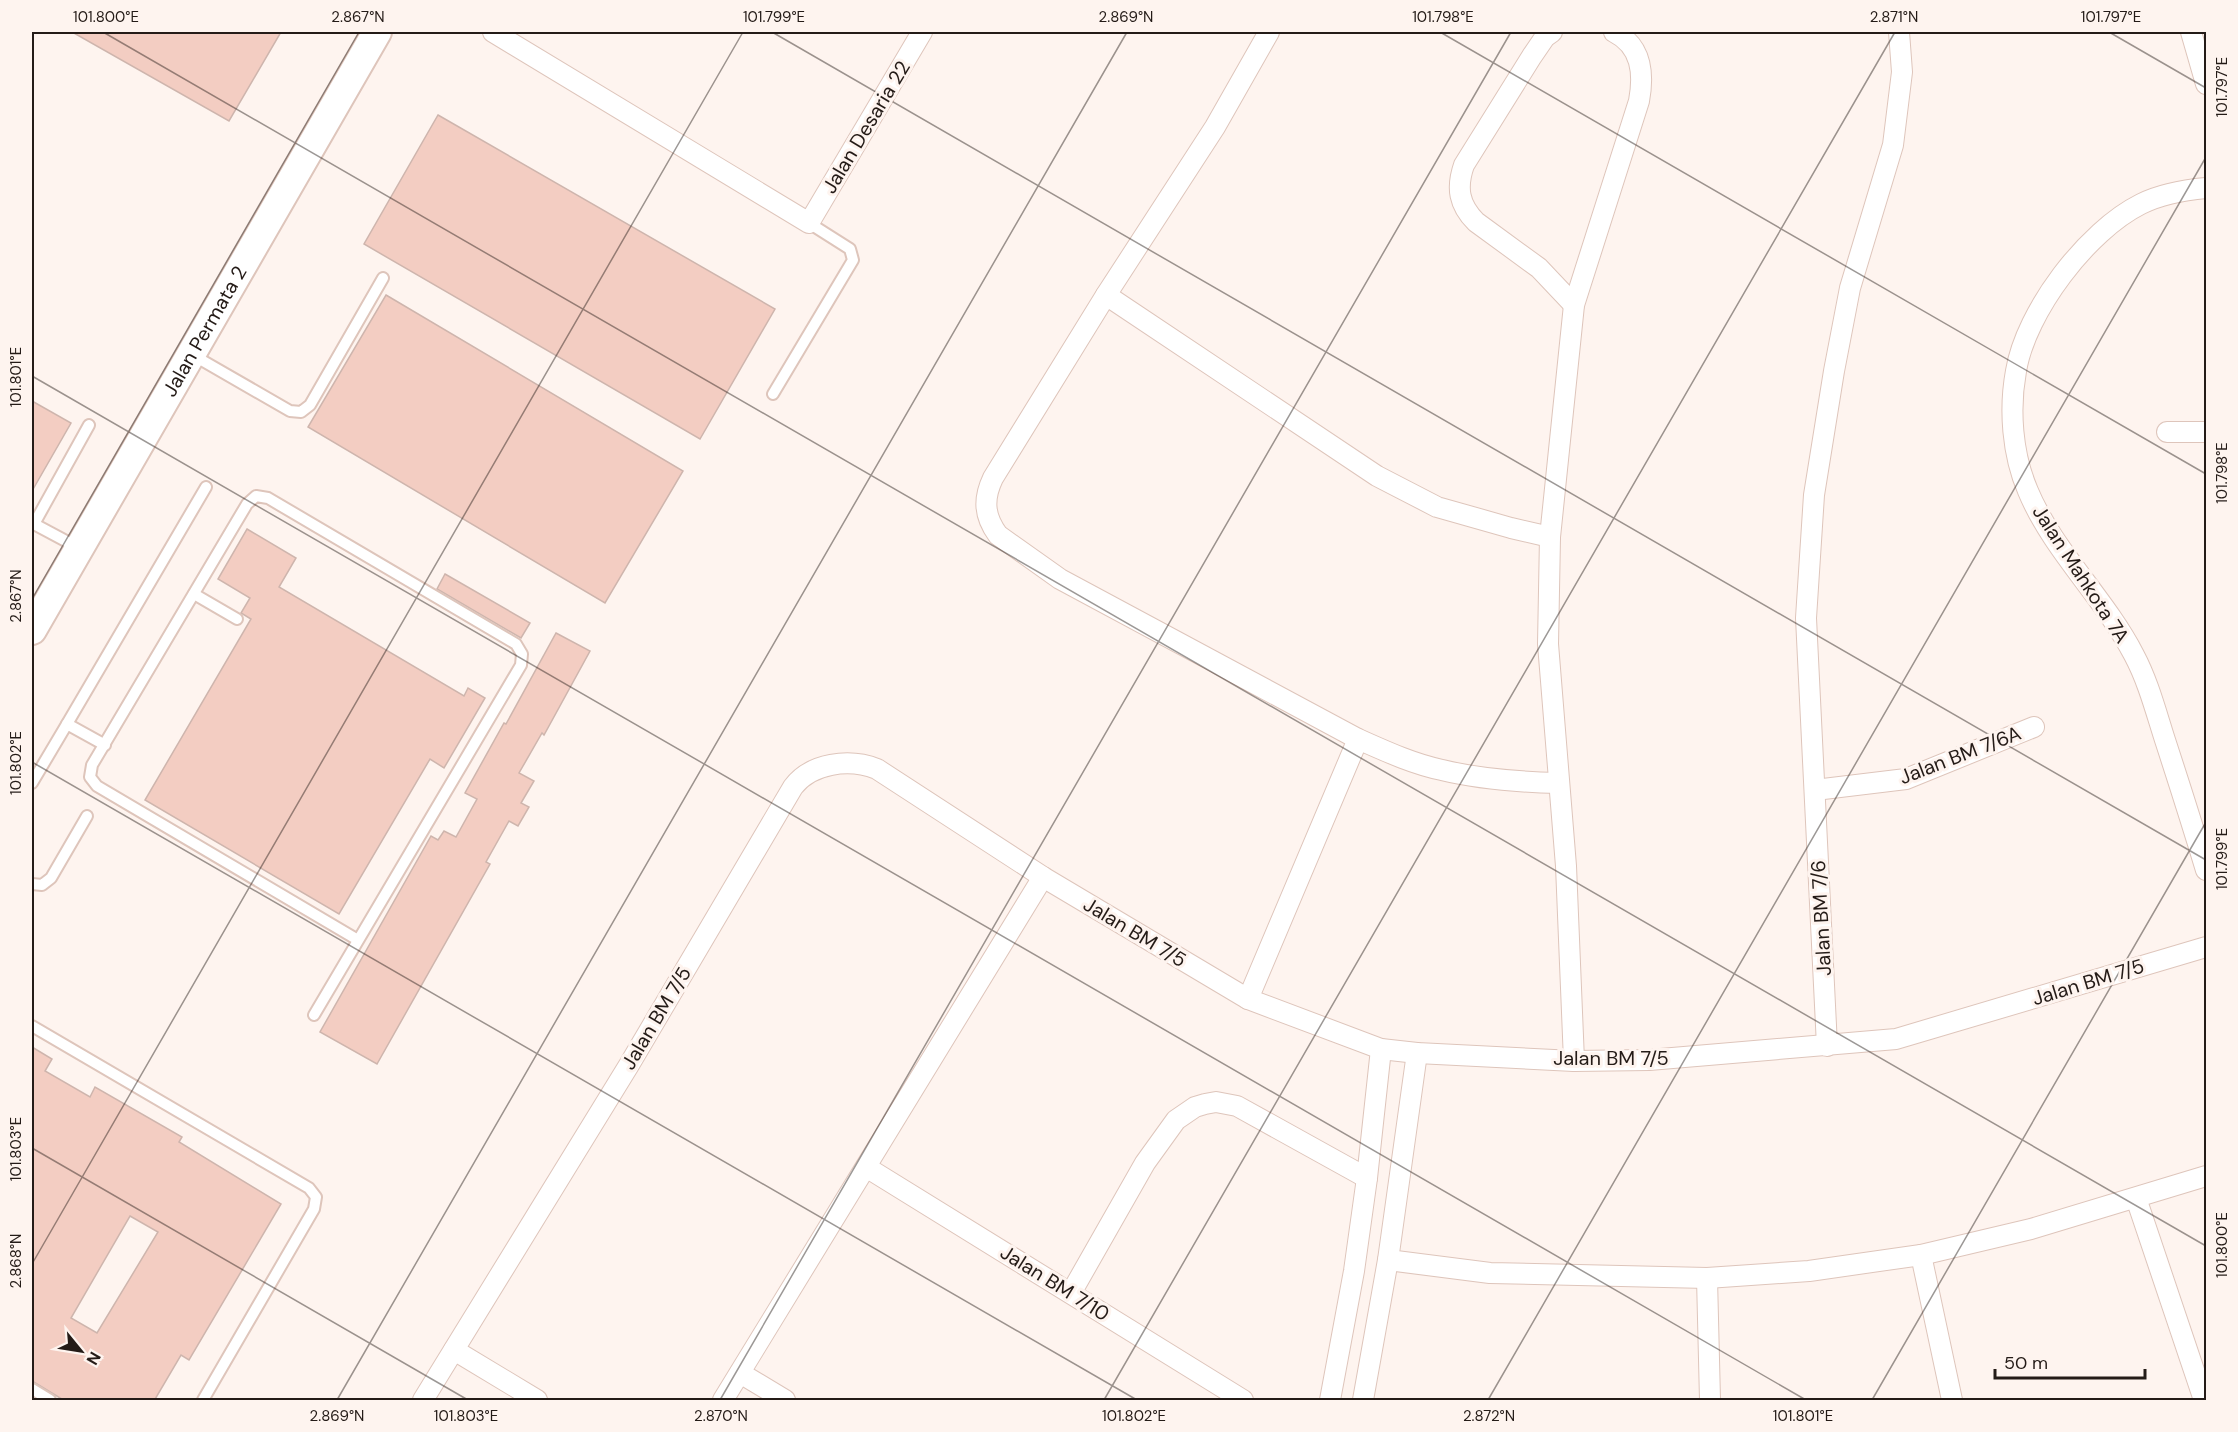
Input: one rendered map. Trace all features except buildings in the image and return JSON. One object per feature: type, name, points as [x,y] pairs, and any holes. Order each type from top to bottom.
[{"type":"street","name":"Jalan Permata 2","points":[[32,630],[377,32]]},
{"type":"street","points":[[493,32],[809,222]]},
{"type":"street","name":"Jalan Desaria 22","points":[[809,222],[922,32]]},
{"type":"street","points":[[1269,32],[1215,127],[1106,295],[993,478],[985,502],[986,514],[998,535],[1060,579],[1358,739],[1402,758],[1440,770],[1520,781],[1558,783]]},
{"type":"street","points":[[1552,32],[1545,37],[1532,56],[1464,165],[1459,177],[1458,190],[1467,213],[1476,222],[1539,268],[1574,305]]},
{"type":"street","points":[[1574,1061],[1566,866],[1548,644],[1550,537],[1574,305],[1639,101],[1643,80],[1638,56],[1624,36],[1614,32]]},
{"type":"street","name":"Jalan BM 7/6","points":[[1827,1046],[1806,618],[1814,495],[1850,288],[1893,145],[1902,72],[1899,32]]},
{"type":"street","points":[[2197,40],[2206,84]]},
{"type":"street","name":"Jalan Mahkota 7A","points":[[2206,188],[2180,191],[2141,204],[2090,242],[2061,277],[2031,325],[2016,368],[2012,402],[2014,438],[2028,491],[2049,530],[2100,601],[2135,656],[2157,714],[2206,870]]},
{"type":"street","points":[[1106,295],[1377,477],[1437,507],[1550,537]]},
{"type":"street","points":[[2167,432],[2206,432]]},
{"type":"street","name":"Jalan BM 7/6A","points":[[1815,790],[1906,779],[2034,727]]},
{"type":"street","points":[[1248,999],[1358,739]]},
{"type":"street","name":"Jalan BM 7/5","points":[[423,1401],[629,1065],[793,787],[813,769],[831,765],[864,765],[877,769],[1043,877],[1248,999],[1381,1049],[1574,1061],[1648,1060],[1896,1039],[2206,947]]},
{"type":"street","points":[[723,1401],[1043,877]]},
{"type":"street","points":[[1330,1401],[1354,1270],[1381,1049]]},
{"type":"street","points":[[1363,1401],[1388,1260],[1417,1053]]},
{"type":"street","points":[[1071,1293],[1145,1163],[1176,1119],[1194,1107],[1216,1102],[1237,1106],[1367,1178]]},
{"type":"street","name":"Jalan BM 7/10","points":[[866,1167],[1243,1401]]},
{"type":"street","points":[[1388,1260],[1490,1273],[1707,1278],[1809,1271],[1921,1255],[2031,1229],[2206,1176]]},
{"type":"street","points":[[2136,1198],[2204,1401]]},
{"type":"street","points":[[1921,1255],[1952,1401]]},
{"type":"street","points":[[1707,1278],[1710,1401]]},
{"type":"street","points":[[454,1350],[537,1401]]},
{"type":"street","points":[[740,1373],[785,1401]]},
{"type":"lane","points":[[773,394],[853,260],[850,249],[809,222]]},
{"type":"lane","points":[[191,354],[290,411],[301,412],[310,405],[383,278]]},
{"type":"lane","points":[[79,548],[33,524],[88,425]]},
{"type":"lane","points":[[32,783],[206,487]]},
{"type":"lane","points":[[314,1015],[521,665],[522,654],[520,648],[268,498],[256,496],[247,504],[92,765],[90,777],[97,786],[358,940]]},
{"type":"lane","points":[[194,594],[237,619]]},
{"type":"lane","points":[[67,724],[105,745]]},
{"type":"lane","points":[[32,884],[42,885],[51,878],[87,816]]},
{"type":"lane","points":[[32,1026],[309,1188],[316,1197],[315,1209],[203,1401]]},
{"type":"lane","points":[[32,1389],[50,1401]]}]
